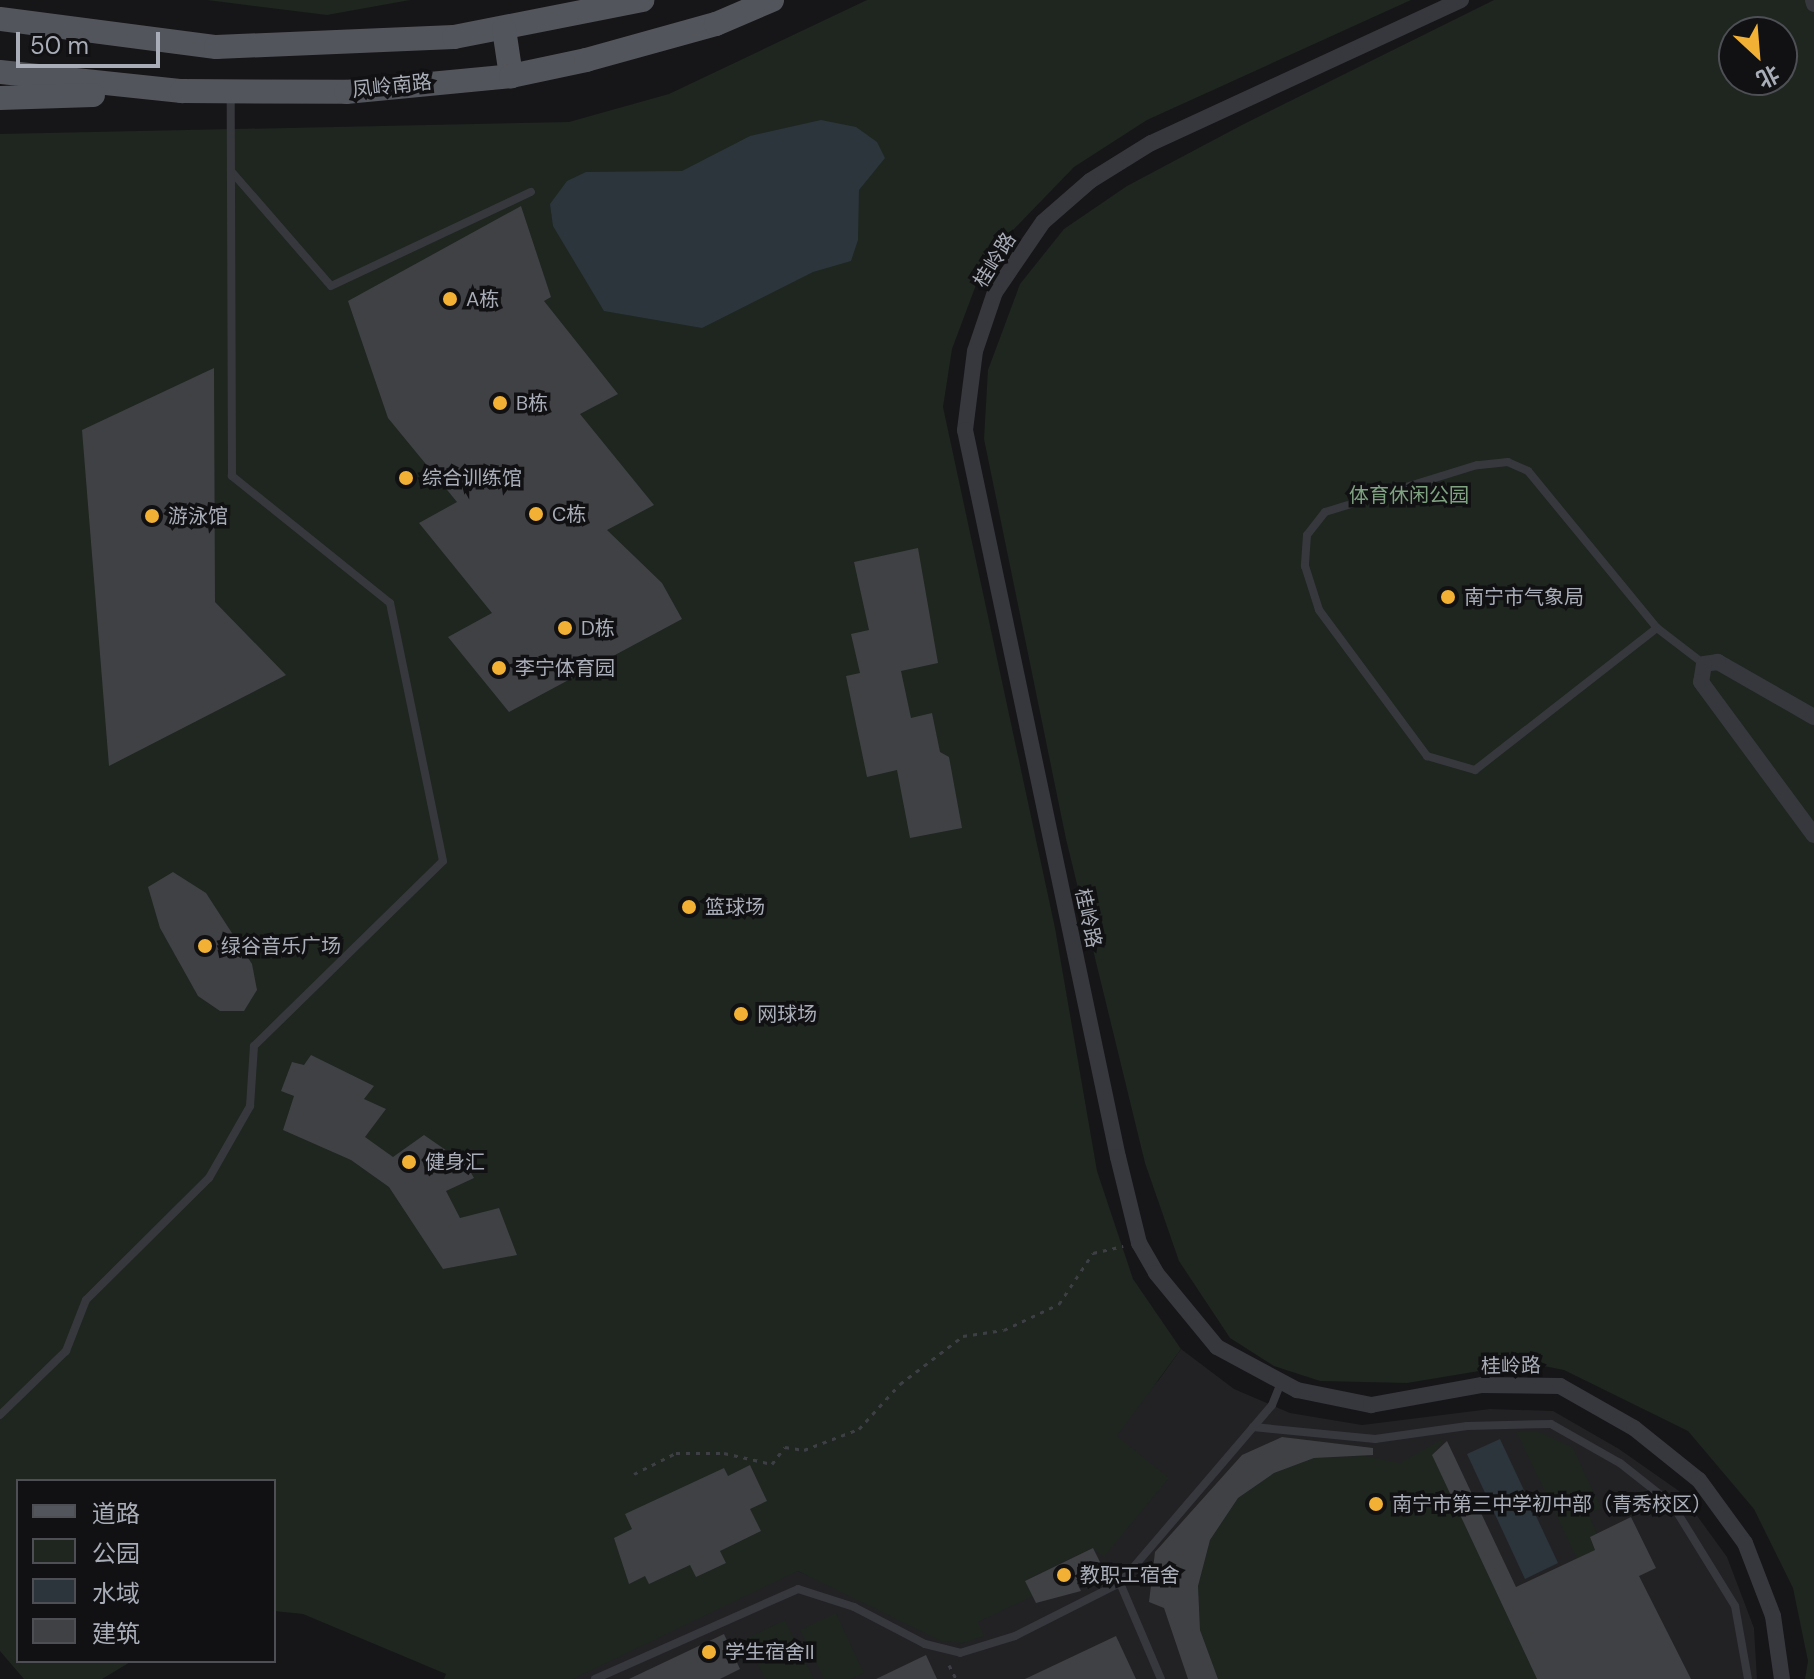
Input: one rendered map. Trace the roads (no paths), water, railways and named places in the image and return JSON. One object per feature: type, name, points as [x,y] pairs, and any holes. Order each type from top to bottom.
[{"type":"main road","points":[[0,19],[216,47],[454,37],[642,0]]},
{"type":"main road","name":"凤岭南路","points":[[0,72],[182,91],[346,92],[511,76],[716,24],[772,0]]},
{"type":"main road","points":[[504,29],[511,76]]},
{"type":"main road","points":[[0,98],[182,91]]},
{"type":"street","name":"桂岭路","points":[[1461,0],[1151,143],[1090,181],[1043,222],[995,292],[975,351],[965,430],[1139,1243],[1217,1347],[1280,1385],[1371,1405],[1482,1385],[1560,1386],[1634,1428],[1699,1480],[1745,1543],[1773,1616],[1782,1679]]},
{"type":"street","points":[[1814,717],[1718,662],[1704,664],[1701,682],[1814,835]]},
{"type":"lane","points":[[0,1415],[66,1351],[86,1300],[209,1178],[250,1106],[254,1046],[443,861],[390,603],[232,476],[231,91]]},
{"type":"lane","points":[[231,171],[331,286],[531,192]]},
{"type":"lane","points":[[1657,628],[1475,770],[1427,756],[1319,610],[1305,566],[1307,535],[1325,512],[1477,465],[1508,462],[1528,471],[1657,628],[1704,664]]},
{"type":"lane","points":[[595,1679],[798,1589],[854,1607],[925,1644],[960,1653],[1015,1636],[1120,1583],[1253,1427],[1280,1385]]},
{"type":"lane","points":[[1253,1427],[1375,1439],[1467,1426],[1551,1424],[1620,1463],[1672,1504],[1735,1606],[1748,1679]]},
{"type":"lane","points":[[1120,1583],[1161,1679]]},
{"type":"water","points":[[821,120],[856,127],[877,142],[885,158],[859,190],[858,240],[851,261],[813,272],[702,328],[604,311],[553,226],[550,204],[567,181],[586,172],[682,171],[750,136]]},
{"type":"water","points":[[1500,1439],[1558,1563],[1525,1579],[1467,1454]]},
{"type":"place","name":"A栋","points":[[450,299]]},
{"type":"place","name":"B栋","points":[[500,403]]},
{"type":"place","name":"综合训练馆","points":[[406,478]]},
{"type":"place","name":"C栋","points":[[536,514]]},
{"type":"place","name":"游泳馆","points":[[152,516]]},
{"type":"place","name":"南宁市气象局","points":[[1448,597]]},
{"type":"place","name":"D栋","points":[[565,628]]},
{"type":"place","name":"李宁体育园","points":[[499,668]]},
{"type":"place","name":"篮球场","points":[[689,907]]},
{"type":"place","name":"绿谷音乐广场","points":[[205,946]]},
{"type":"place","name":"网球场","points":[[741,1014]]},
{"type":"place","name":"健身汇","points":[[409,1162]]},
{"type":"place","name":"南宁市第三中学初中部（青秀校区）","points":[[1376,1504]]},
{"type":"place","name":"教职工宿舍","points":[[1064,1575]]},
{"type":"place","name":"学生宿舍II","points":[[709,1652]]},
{"type":"park label","name":"体育休闲公园","points":[[1409,495]]}]
